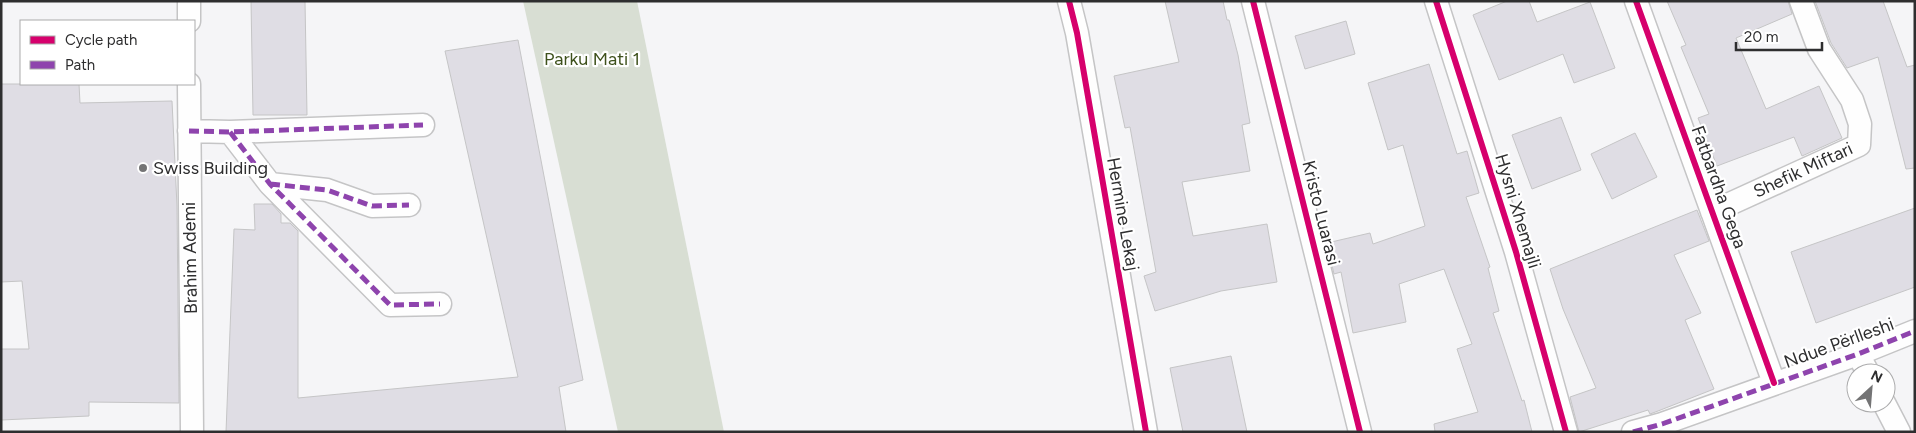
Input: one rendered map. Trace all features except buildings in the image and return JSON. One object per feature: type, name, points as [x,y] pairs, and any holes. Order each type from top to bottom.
[{"type":"street","points":[[189,1],[189,20]]},
{"type":"street","name":"Hermine Lekaj","points":[[1069,1],[1078,42],[1146,432]]},
{"type":"street","name":"Kristo Luarasi","points":[[1253,1],[1360,432]]},
{"type":"street","name":"Hysni Xhemajli","points":[[1436,1],[1516,252],[1566,432]]},
{"type":"street","name":"Fatbardha Gega","points":[[1636,1],[1774,383]]},
{"type":"street","name":"Shefik Miftari","points":[[1712,212],[1859,145],[1860,124],[1852,100],[1819,49],[1801,1]]},
{"type":"street","name":"Brahim Ademi","points":[[189,85],[192,432]]},
{"type":"street","points":[[188,131],[230,132],[423,125]]},
{"type":"street","points":[[230,132],[270,184],[390,305],[440,304]]},
{"type":"street","points":[[270,184],[327,190],[372,206],[409,205]]},
{"type":"street","name":"Ndue Përlleshi","points":[[1865,363],[1915,331]]},
{"type":"street","name":"Ndue Përlleshi","points":[[1633,432],[1664,428],[1774,383],[1846,368]]},
{"type":"street","points":[[1889,413],[1899,432]]},
{"type":"green space","name":"Parku Mati 1","points":[[523,1],[637,1],[724,432],[618,432]]},
{"type":"marked path","points":[[189,131],[230,132],[423,125]]},
{"type":"marked path","points":[[230,132],[270,184],[390,305],[440,304]]},
{"type":"marked path","points":[[270,184],[327,190],[372,206],[409,205]]},
{"type":"marked path","points":[[1633,432],[1662,424],[1858,354],[1915,331]]},
{"type":"cycle path","points":[[1069,1],[1077,33],[1146,432]]},
{"type":"cycle path","points":[[1253,1],[1360,432]]},
{"type":"cycle path","points":[[1436,1],[1516,252],[1566,432]]},
{"type":"cycle path","points":[[1636,1],[1774,383]]},
{"type":"place","name":"Swiss Building","points":[[143,168]]}]
